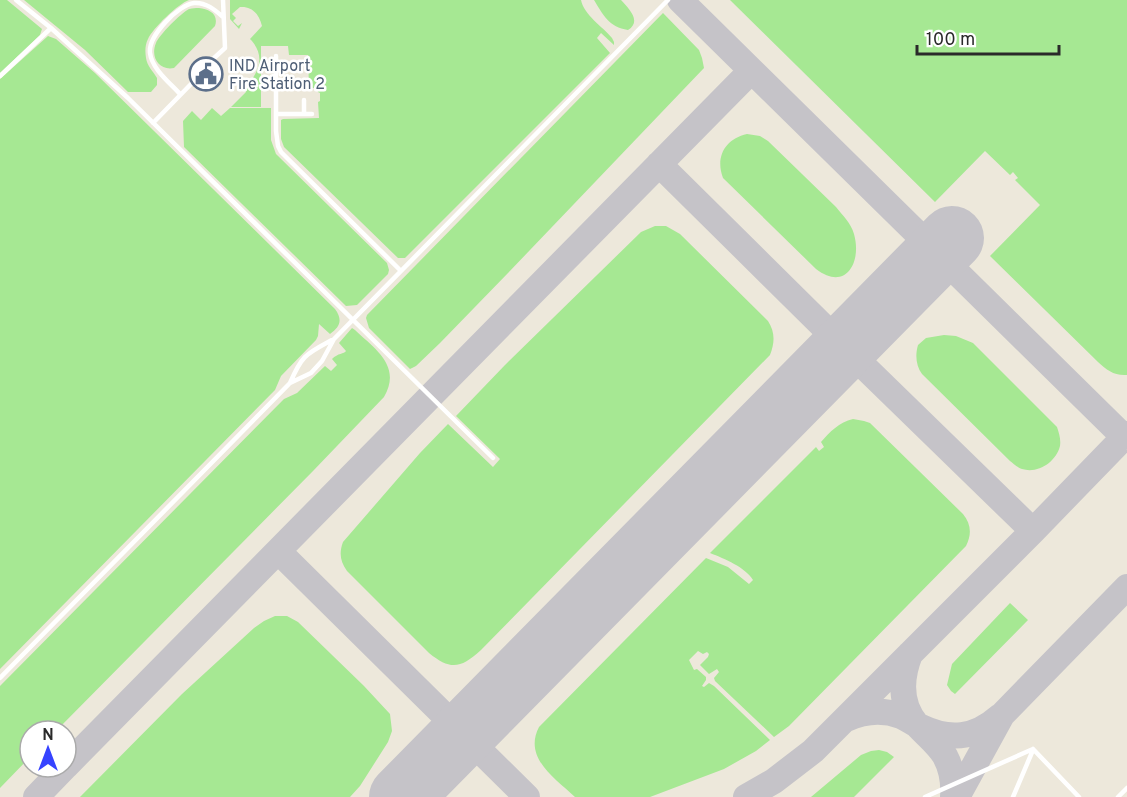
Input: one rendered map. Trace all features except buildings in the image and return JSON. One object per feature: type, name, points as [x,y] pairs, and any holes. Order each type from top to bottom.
[{"type":"lane","points":[[16,0],[51,28],[128,98],[493,458]]},
{"type":"lane","points":[[213,59],[225,48],[223,0]]},
{"type":"lane","points":[[0,678],[290,383],[312,373],[322,361],[334,339],[668,0]]},
{"type":"lane","points":[[180,94],[152,60],[150,51],[156,33],[179,10],[195,3],[212,7],[223,17]]},
{"type":"lane","points":[[0,76],[51,28]]},
{"type":"lane","points":[[276,56],[278,146],[401,271]]},
{"type":"lane","points":[[153,123],[192,82]]},
{"type":"lane","points":[[304,100],[304,114]]},
{"type":"lane","points":[[277,114],[312,114]]},
{"type":"lane","points":[[290,383],[298,363],[310,352],[334,339]]},
{"type":"lane","points":[[925,797],[1034,749]]},
{"type":"lane","points":[[1014,797],[1034,749]]},
{"type":"lane","points":[[1034,749],[1079,797]]},
{"type":"lane","points":[[1118,797],[1127,788]]},
{"type":"green space","points":[[0,0],[7,0],[42,29],[40,35],[0,73]]},
{"type":"green space","points":[[24,0],[189,0],[166,17],[147,41],[145,50],[147,61],[157,78],[157,85],[151,92],[128,92],[85,50]]},
{"type":"green space","points":[[230,0],[581,0],[589,15],[612,38],[614,45],[601,33],[597,38],[610,53],[405,258],[398,258],[284,147],[281,139],[281,120],[319,118],[320,93],[317,88],[309,88],[308,55],[289,55],[288,46],[261,46],[261,107],[231,107],[246,92],[245,89],[259,66],[256,47],[250,39],[262,26],[254,12],[240,7],[232,14],[236,18],[233,21],[238,26],[242,23],[239,29],[230,19]]},
{"type":"green space","points":[[594,0],[621,0],[633,15],[634,23],[628,30],[616,26],[604,15]]},
{"type":"green space","points":[[730,0],[1127,0],[1127,375],[1114,373],[1101,365],[990,256],[1040,205],[1015,180],[1018,178],[1013,172],[1010,175],[985,151],[935,202]]},
{"type":"green space","points":[[199,8],[214,15],[215,26],[174,68],[160,65],[154,53],[158,39],[185,11]]},
{"type":"green space","points":[[663,13],[699,50],[704,68],[440,343],[410,369],[369,328],[367,315]]},
{"type":"green space","points":[[48,36],[56,39],[95,73],[335,309],[340,320],[336,329],[330,334],[319,324],[316,340],[281,376],[275,390],[0,669],[0,79]]},
{"type":"green space","points":[[212,108],[221,116],[230,108],[271,108],[271,140],[276,154],[387,263],[388,274],[357,305],[346,306],[184,147],[183,121],[192,111],[201,120]]},
{"type":"green space","points":[[747,134],[760,136],[768,141],[836,207],[849,223],[854,234],[856,255],[849,271],[836,277],[816,269],[723,178],[720,163],[724,150],[733,140]]},
{"type":"green space","points":[[655,226],[666,226],[680,234],[768,321],[774,337],[770,355],[481,650],[462,664],[444,663],[429,653],[347,571],[341,557],[343,542],[448,424],[493,467],[500,459],[456,416],[641,232]]},
{"type":"green space","points":[[352,328],[378,351],[388,367],[390,376],[384,397],[68,719],[18,719],[18,769],[0,788],[0,686],[284,399],[297,393],[325,366],[331,371],[337,365],[332,359],[346,351],[339,343]]},
{"type":"green space","points":[[956,336],[973,343],[1057,427],[1060,446],[1050,462],[1034,470],[1018,467],[922,374],[918,368],[918,345],[926,338]]},
{"type":"green space","points":[[853,419],[870,423],[963,514],[970,529],[966,546],[789,726],[774,737],[715,681],[714,678],[719,672],[717,669],[709,674],[700,665],[709,654],[698,651],[689,660],[694,670],[697,669],[706,677],[702,686],[709,683],[714,686],[770,740],[756,751],[724,769],[650,797],[575,797],[551,775],[538,758],[535,738],[539,727],[706,558],[728,567],[749,584],[753,580],[745,571],[710,553],[816,447],[819,451],[824,447],[821,442],[831,431],[843,422]]},
{"type":"green space","points":[[1010,603],[1028,620],[955,694],[947,685],[952,664]]},
{"type":"green space","points":[[275,616],[287,616],[298,622],[390,714],[392,731],[388,742],[360,786],[350,797],[80,797],[182,694],[254,628]]},
{"type":"green space","points":[[879,750],[894,757],[854,797],[811,797],[861,755]]},
{"type":"taxiway","points":[[680,0],[1124,437]]},
{"type":"taxiway","points":[[78,754],[751,71]]},
{"type":"taxiway","points":[[659,164],[1033,531]]},
{"type":"taxiway","points":[[746,797],[774,781],[813,751],[1127,434]]},
{"type":"taxiway","points":[[278,551],[527,797]]},
{"type":"taxiway","points":[[957,797],[1002,715],[1127,587]]},
{"type":"taxiway","points":[[910,654],[903,690],[907,708],[917,725],[945,756],[952,776],[953,797]]},
{"type":"taxiway","points":[[846,719],[860,714],[887,712],[901,716],[918,726],[952,736],[981,729],[999,717]]},
{"type":"taxiway","points":[[36,797],[53,779]]},
{"type":"runway","points":[[401,797],[952,238]]},
{"type":"place","name":"IND Airport Fire Station 2","points":[[206,74]]}]
